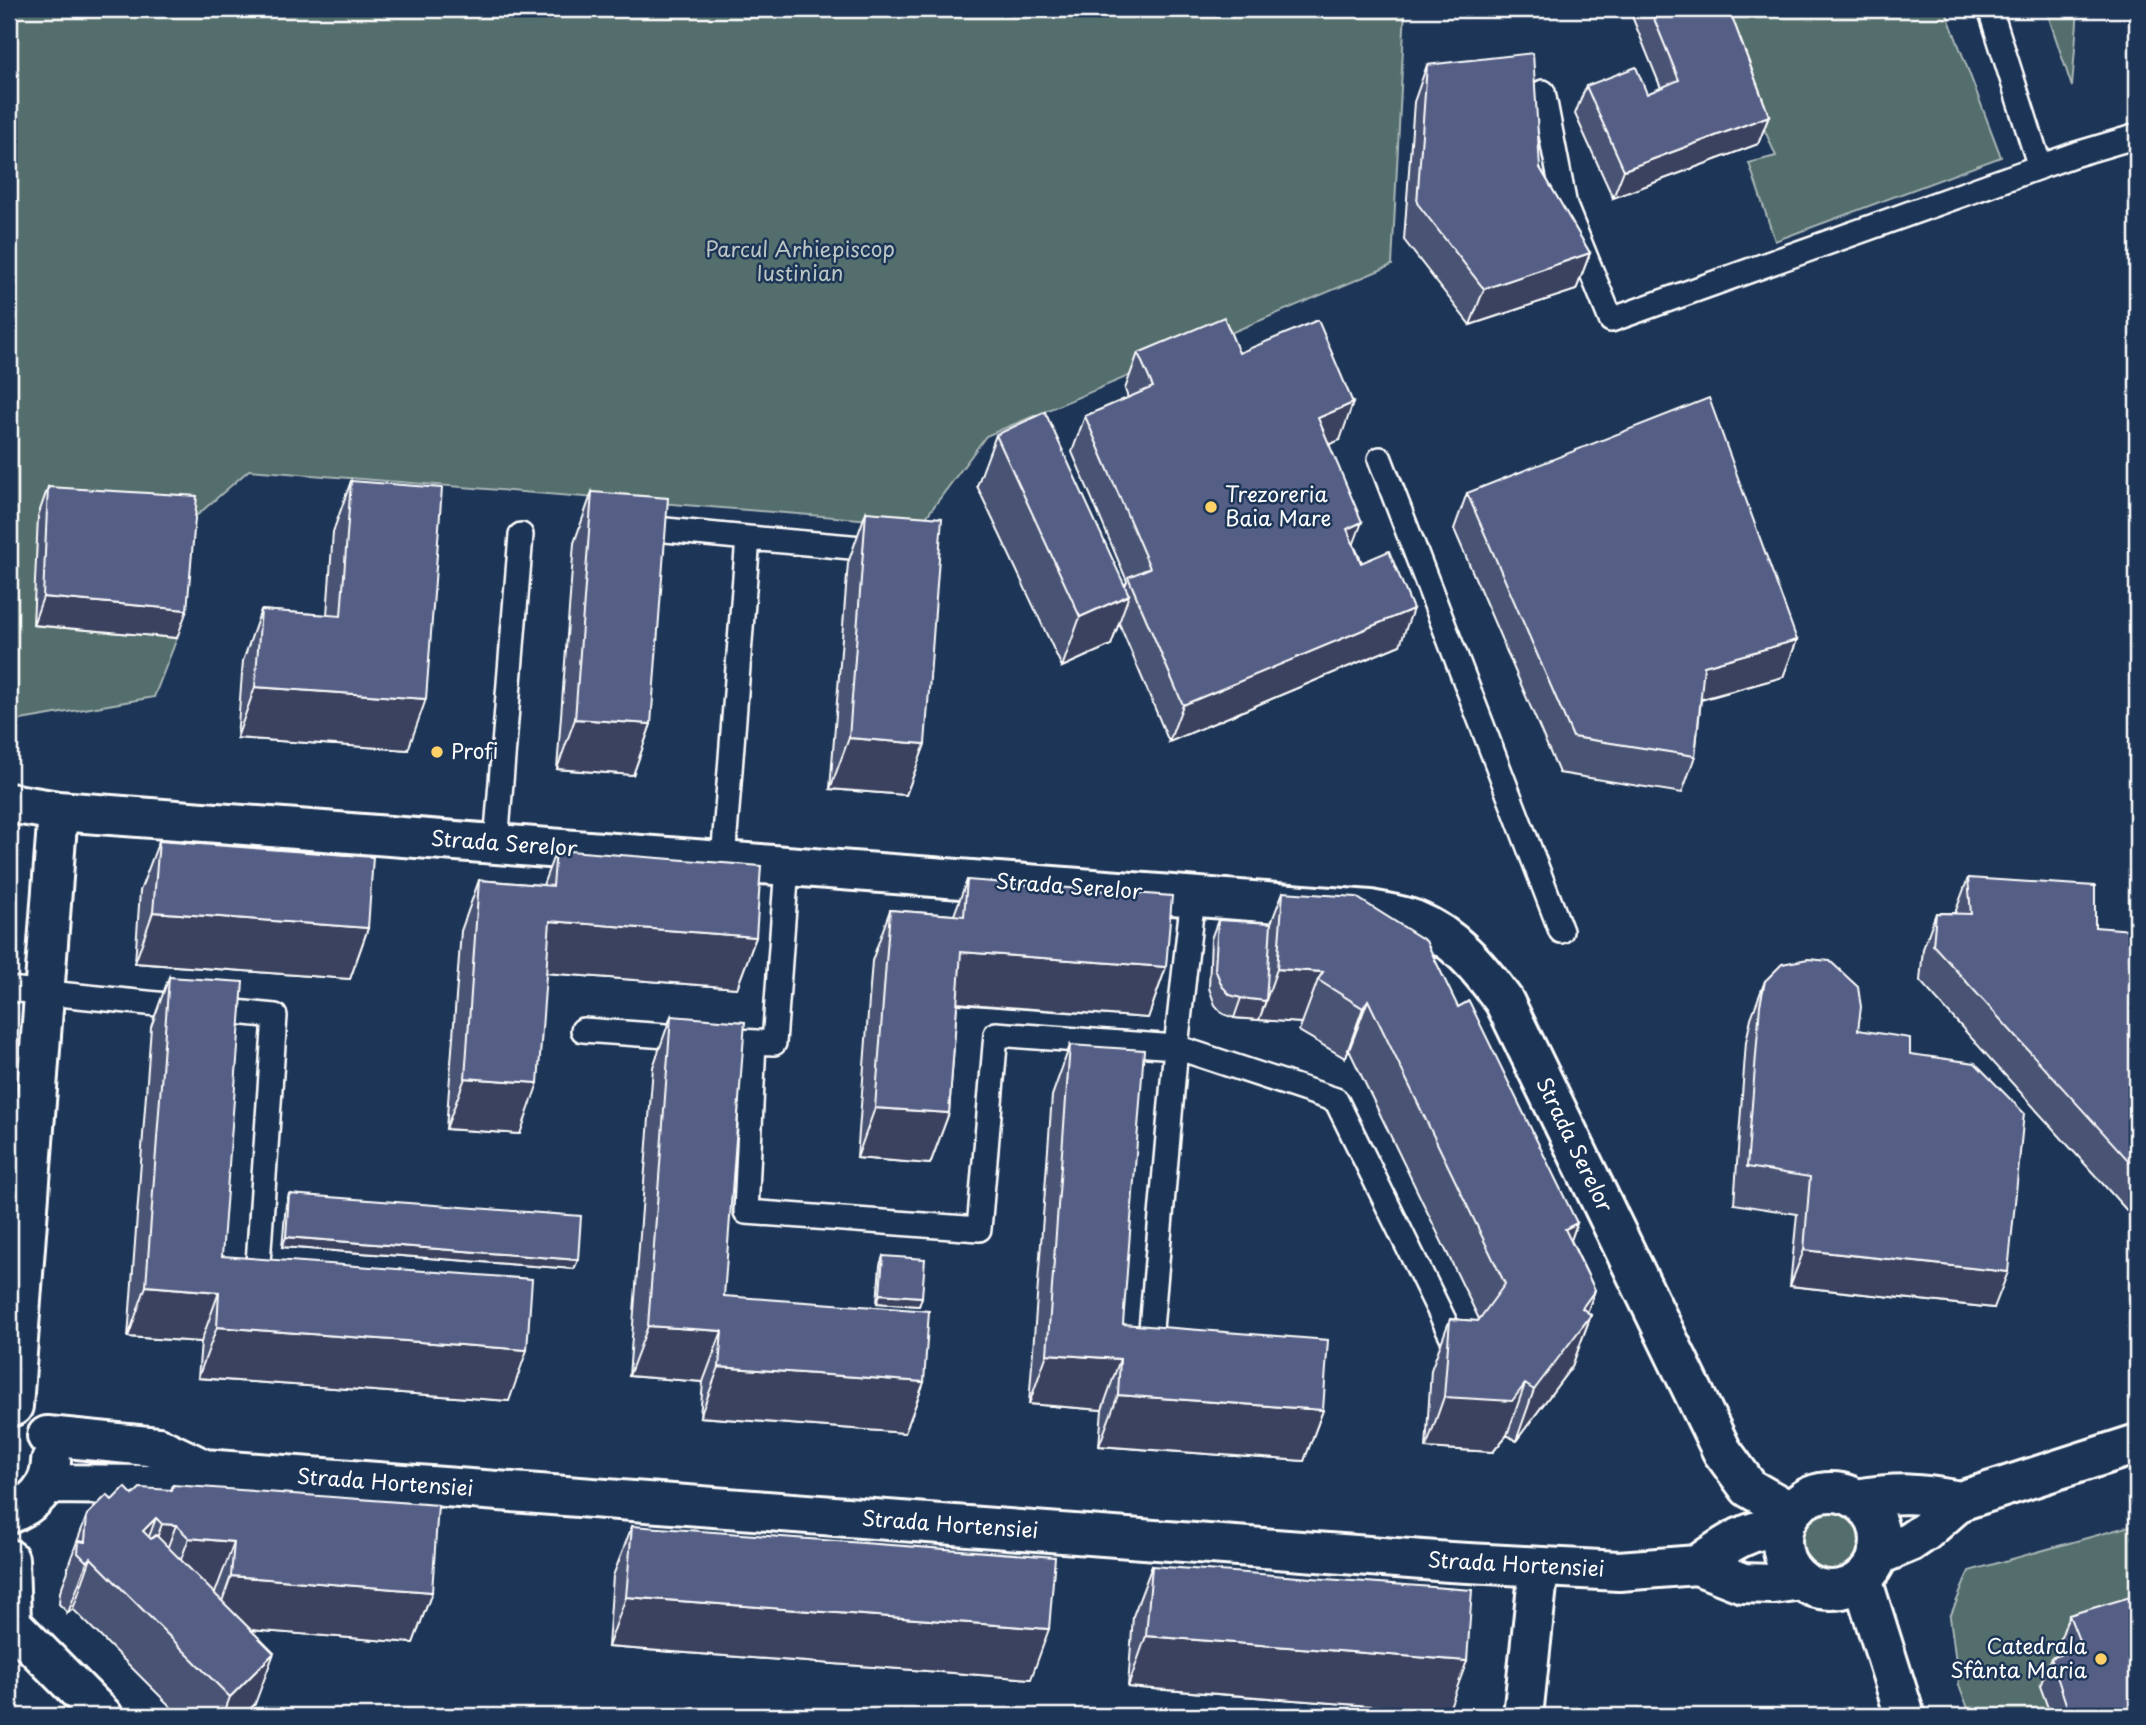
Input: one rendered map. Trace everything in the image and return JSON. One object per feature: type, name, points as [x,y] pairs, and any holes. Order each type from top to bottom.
[{"type":"street","name":"Strada Serelor","points":[[9,803],[58,811],[1371,910],[1413,920],[1447,937],[1479,966],[1504,1001],[1722,1451],[1749,1488],[1787,1519]]},
{"type":"street","points":[[9,1514],[36,1498],[46,1484],[51,1468],[47,1436],[35,1420],[11,1406],[26,991],[58,811]]},
{"type":"street","name":"Strada Hortensiei","points":[[47,1436],[158,1447],[204,1469]]},
{"type":"street","points":[[1960,1501],[1918,1493],[1886,1494],[1857,1499],[1829,1492],[1814,1495],[1801,1502],[1787,1519],[1781,1540],[1784,1556],[1790,1569],[1801,1580],[1816,1588],[1831,1590],[1847,1587],[1869,1568],[1918,1536],[1960,1501],[2137,1444]]},
{"type":"street","name":"Strada Hortensiei","points":[[46,1484],[150,1485],[204,1469],[1539,1567],[1619,1571],[1697,1565],[1743,1583],[1773,1584],[1801,1580]]},
{"type":"street","points":[[1857,1499],[1869,1510],[1877,1524],[1880,1541],[1869,1568],[1905,1716]]},
{"type":"street","points":[[1697,1565],[1737,1537],[1787,1519]]},
{"type":"street","points":[[9,1559],[9,1623],[103,1716]]},
{"type":"street","points":[[1523,1716],[1539,1567]]},
{"type":"lane","points":[[1990,9],[2040,167]]},
{"type":"lane","points":[[1543,92],[1564,206],[1611,320],[2040,167],[2137,136]]},
{"type":"lane","points":[[1380,459],[1561,930]]},
{"type":"lane","points":[[612,525],[911,552]]},
{"type":"lane","points":[[496,844],[521,535]]},
{"type":"lane","points":[[723,861],[748,538]]},
{"type":"lane","points":[[583,1030],[774,1043],[787,866]]},
{"type":"lane","points":[[1150,1340],[1176,1047],[1193,896]]},
{"type":"lane","points":[[26,991],[275,1016],[257,1278],[285,1280]]},
{"type":"lane","points":[[754,1042],[746,1212],[979,1229],[996,1034],[1176,1047],[1336,1100],[1458,1349]]},
{"type":"green space","name":"Parcul Arhiepiscop Iustinian","points":[[9,9],[1405,9],[1392,265],[986,436],[921,524],[249,470],[187,524],[177,638],[154,697],[9,722]]},
{"type":"green space","points":[[1712,9],[1945,9],[2001,157],[1775,241],[1749,163],[1776,156]]},
{"type":"green space","points":[[2046,9],[2078,9],[2072,87]]},
{"type":"green space","points":[[1830,1512],[1841,1514],[1854,1525],[1859,1541],[1857,1552],[1846,1565],[1830,1570],[1819,1568],[1806,1557],[1801,1541],[1803,1530],[1814,1517]]},
{"type":"green space","points":[[2137,1524],[2137,1716],[1971,1716],[1959,1685],[1950,1617],[1969,1571]]},
{"type":"building","points":[[1650,9],[1729,9],[1769,116],[1624,170],[1586,86],[1636,67],[1647,94],[1679,80]]},
{"type":"building","points":[[1533,53],[1540,168],[1590,253],[1484,289],[1417,203],[1427,65]]},
{"type":"building","name":"Trezoreria Baia Mare","points":[[1224,317],[1239,353],[1318,320],[1353,403],[1318,418],[1362,522],[1347,529],[1361,563],[1389,551],[1413,609],[1183,705],[1128,577],[1150,568],[1085,416],[1153,387],[1138,353]]},
{"type":"building","points":[[1709,398],[1797,640],[1704,666],[1695,756],[1573,737],[1467,493]]},
{"type":"building","points":[[1045,412],[1129,595],[1080,617],[996,435]]},
{"type":"building","points":[[351,481],[442,488],[426,699],[255,687],[261,610],[341,616]]},
{"type":"building","points":[[48,487],[197,496],[187,610],[43,597]]},
{"type":"building","points":[[592,492],[668,498],[651,724],[575,719]]},
{"type":"building","points":[[866,512],[942,518],[925,744],[849,738]]},
{"type":"building","points":[[159,841],[373,857],[368,928],[153,912]]},
{"type":"building","points":[[556,850],[761,866],[756,937],[550,921],[538,1083],[465,1078],[479,880],[553,886]]},
{"type":"building","points":[[1968,878],[2095,886],[2095,927],[2132,930],[2130,946],[2137,947],[2137,1170],[1933,945],[1936,913],[1971,914]]},
{"type":"building","points":[[967,880],[1172,896],[1166,967],[961,952],[949,1113],[875,1108],[890,910],[964,916]]},
{"type":"building","points":[[1283,892],[1356,897],[1426,941],[1458,1007],[1469,1001],[1577,1223],[1565,1229],[1595,1290],[1582,1308],[1591,1315],[1534,1390],[1525,1384],[1512,1401],[1444,1397],[1450,1319],[1478,1321],[1505,1284],[1368,1000],[1363,1008],[1318,980],[1323,972],[1277,969]]},
{"type":"building","points":[[1218,920],[1271,923],[1266,1001],[1230,995],[1222,986],[1215,969]]},
{"type":"building","points":[[1808,959],[1830,961],[1858,987],[1861,1007],[1858,1030],[1910,1038],[1910,1054],[1975,1063],[2024,1113],[2008,1272],[1804,1250],[1810,1177],[1747,1167],[1760,1005],[1765,981],[1782,964]]},
{"type":"building","points":[[169,977],[243,982],[222,1256],[532,1279],[527,1350],[217,1327],[219,1292],[146,1286]]},
{"type":"building","points":[[671,1016],[745,1022],[724,1296],[929,1311],[924,1382],[719,1367],[722,1331],[648,1326]]},
{"type":"building","points":[[1070,1045],[1144,1050],[1123,1324],[1328,1340],[1323,1410],[1118,1395],[1120,1359],[1047,1354]]},
{"type":"building","points":[[289,1194],[581,1216],[578,1260],[286,1237]]},
{"type":"building","points":[[883,1256],[925,1259],[922,1297],[880,1294]]},
{"type":"building","points":[[173,1485],[438,1505],[432,1592],[231,1576],[234,1542],[189,1538],[176,1525],[162,1524],[156,1518],[143,1531],[151,1539],[156,1535],[274,1653],[230,1697],[91,1558],[87,1562],[78,1553],[79,1541],[85,1542],[87,1515],[107,1495],[112,1500],[125,1487],[133,1495],[140,1488],[172,1490]]},
{"type":"building","points":[[632,1526],[1055,1557],[1049,1629],[626,1597]]},
{"type":"building","points":[[1152,1566],[1472,1590],[1467,1661],[1146,1636]]},
{"type":"building","name":"Catedrala Sfânta Maria","points":[[2137,1595],[2137,1716],[2070,1716],[2051,1658],[2082,1648],[2069,1615]]},
{"type":"building","points":[[1638,1711],[1673,1716],[1637,1716]]},
{"type":"place","name":"Trezoreria Baia Mare","points":[[1211,507]]},
{"type":"place","name":"Profi","points":[[437,752]]},
{"type":"place","name":"Catedrala Sfânta Maria","points":[[2101,1659]]}]
